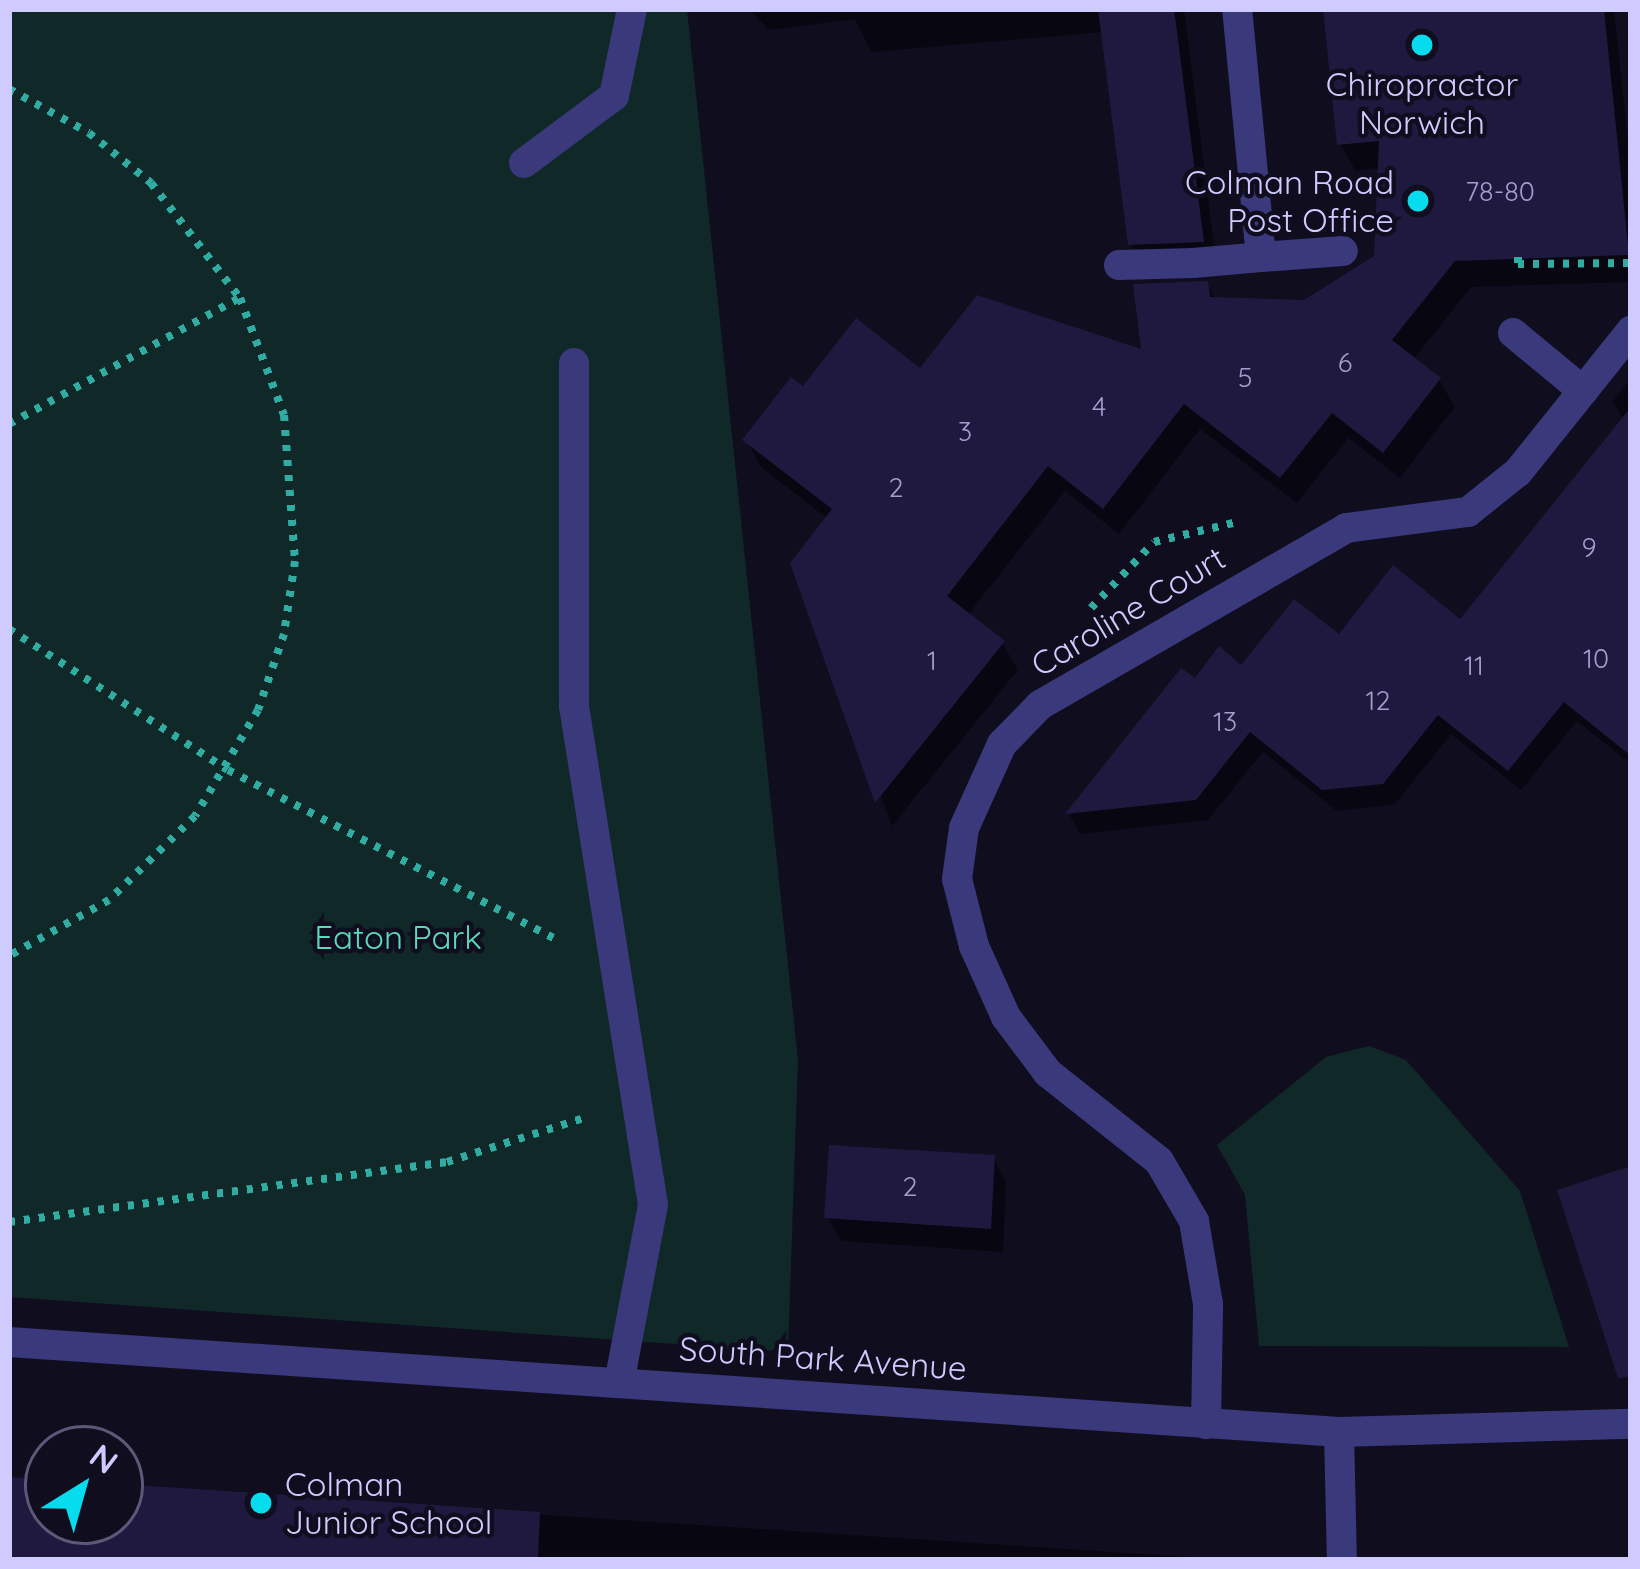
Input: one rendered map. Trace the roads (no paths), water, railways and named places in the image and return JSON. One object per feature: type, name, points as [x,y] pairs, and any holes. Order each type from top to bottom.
[{"type":"street","points":[[524,163],[614,96],[632,9]]},
{"type":"street","points":[[1237,9],[1261,256]]},
{"type":"street","points":[[1119,265],[1343,250]]},
{"type":"street","name":"Caroline Court","points":[[1206,1424],[1208,1304],[1194,1221],[1159,1161],[1048,1073],[1006,1017],[974,946],[957,879],[964,828],[1002,744],[1040,705],[1346,528],[1468,512],[1518,472],[1631,331]]},
{"type":"street","points":[[1513,333],[1583,391]]},
{"type":"street","points":[[574,363],[574,706],[652,1205],[620,1378]]},
{"type":"street","name":"South Park Avenue","points":[[9,1342],[620,1378],[1339,1432],[1631,1424]]},
{"type":"street","points":[[1339,1432],[1342,1560]]},
{"type":"place","name":"Chiropractor Norwich","points":[[1422,45]]},
{"type":"place","name":"Colman Road Post Office","points":[[1418,201]]},
{"type":"place","name":"Colman Junior School","points":[[261,1503]]},
{"type":"park label","name":"Eaton Park","points":[[398,937]]}]
